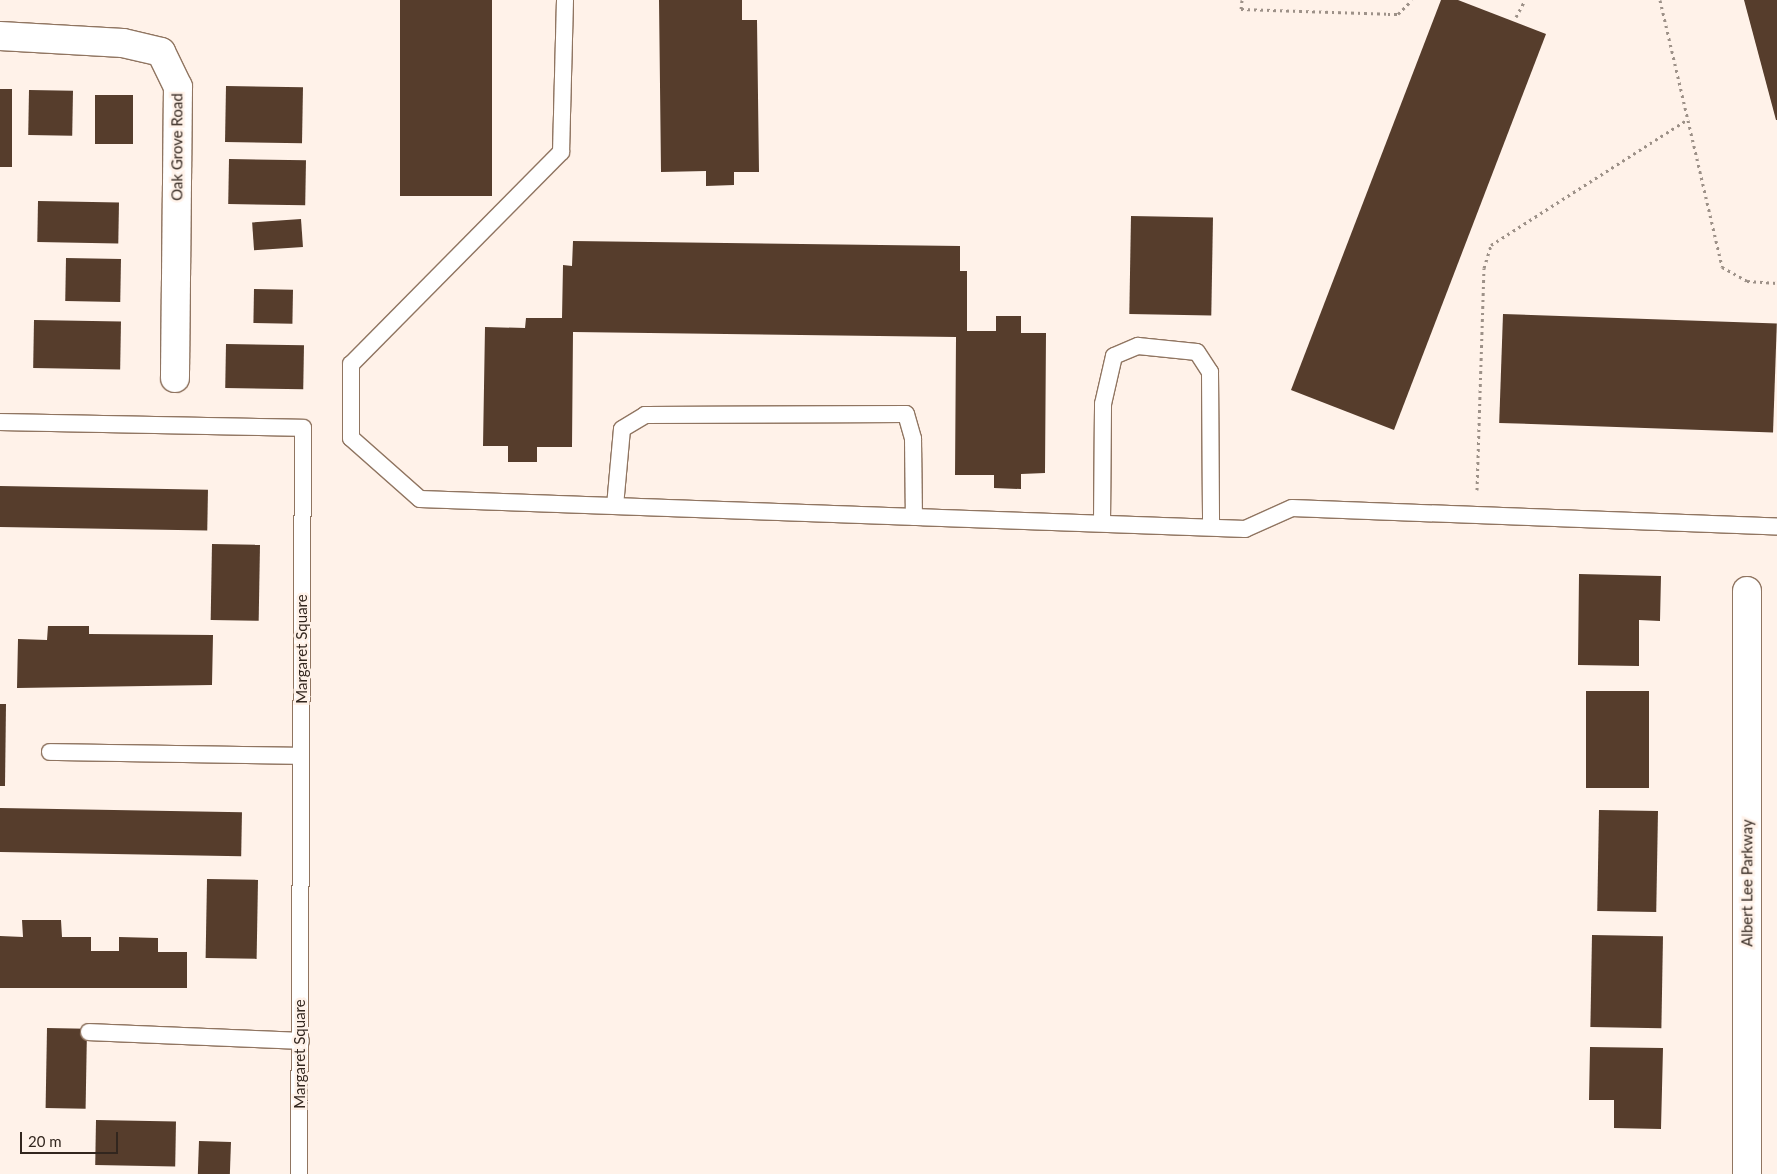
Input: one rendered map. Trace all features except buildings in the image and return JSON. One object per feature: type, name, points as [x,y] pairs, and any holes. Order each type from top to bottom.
[{"type":"street","name":"Oak Grove Road","points":[[0,36],[123,43],[161,52],[178,87],[174,378]]},
{"type":"street","name":"Albert Lee Parkway","points":[[1746,1174],[1747,591]]},
{"type":"lane","points":[[565,0],[561,152],[351,364],[351,438],[420,499],[1245,529],[1292,508],[1777,527]]},
{"type":"lane","points":[[1102,523],[1103,404],[1114,356],[1138,346],[1198,352],[1210,372],[1211,527]]},
{"type":"lane","points":[[615,506],[622,429],[645,414],[906,414],[913,439],[914,517]]},
{"type":"lane","name":"Margaret Square","points":[[0,422],[303,428],[299,1174]]},
{"type":"lane","points":[[50,752],[301,756]]},
{"type":"lane","points":[[89,1032],[301,1041]]},
{"type":"path","points":[[1242,0],[1241,9],[1398,14],[1412,0]]},
{"type":"path","points":[[1516,16],[1525,0]]},
{"type":"path","points":[[1660,0],[1722,268],[1748,281],[1777,283]]},
{"type":"path","points":[[1476,515],[1484,268],[1491,245],[1688,119]]}]
